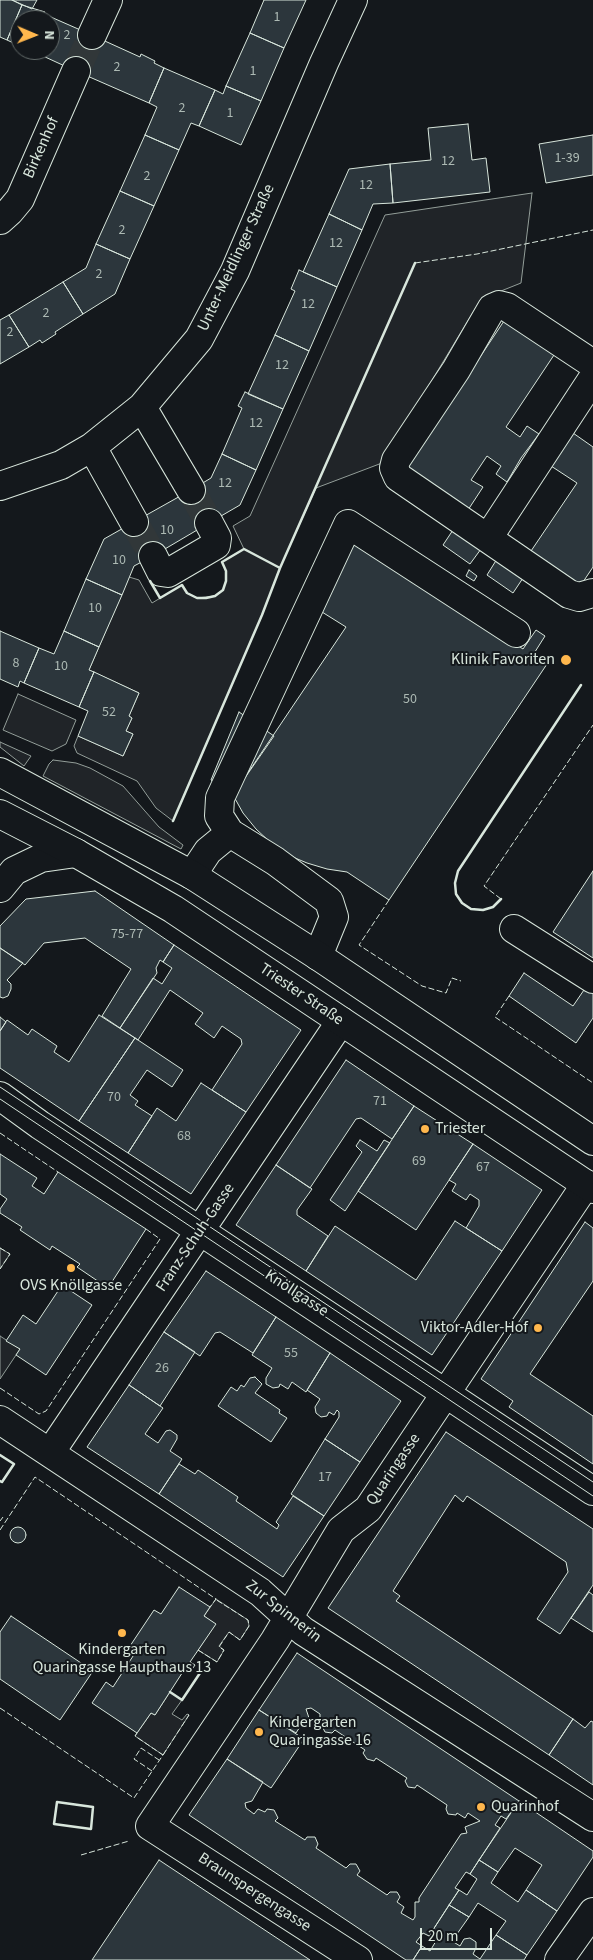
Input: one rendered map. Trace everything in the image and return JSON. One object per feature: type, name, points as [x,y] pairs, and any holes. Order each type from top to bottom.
[{"type":"street","points":[[92,35],[108,0]]},
{"type":"street","name":"Unter-Meidlinger Straße","points":[[0,486],[62,464],[92,446],[142,407],[199,339],[235,271],[353,0]]},
{"type":"street","name":"Birkenhof","points":[[0,220],[20,199],[76,71]]},
{"type":"street","points":[[593,364],[507,306],[499,305],[492,308],[456,370],[396,460],[394,468],[398,477],[569,594],[579,597],[593,593]]},
{"type":"street","points":[[488,538],[593,378]]},
{"type":"street","points":[[142,407],[191,490]]},
{"type":"street","points":[[92,446],[134,522]]},
{"type":"street","points":[[153,556],[161,572],[168,573],[184,564],[216,545],[217,538],[209,523]]},
{"type":"street","points":[[318,956],[334,917],[329,901],[275,861],[230,833],[219,816],[220,798],[348,524],[516,634]]},
{"type":"street","points":[[0,772],[192,875],[318,956],[593,1141]]},
{"type":"street","name":"Triester Straße","points":[[0,814],[76,853],[173,909],[590,1187]]},
{"type":"street","points":[[192,875],[208,851],[230,833]]},
{"type":"street","points":[[0,888],[14,871],[40,858],[76,853]]},
{"type":"street","points":[[514,929],[593,979]]},
{"type":"street","name":"Franz-Schuh-Gasse","points":[[50,1453],[201,1232],[341,1021]]},
{"type":"street","name":"Knöllgasse","points":[[0,1096],[201,1232],[593,1491]]},
{"type":"street","name":"Quaringasse","points":[[150,1826],[275,1640],[341,1530],[368,1509],[590,1187]]},
{"type":"street","name":"Zur Spinnerin","points":[[0,1420],[260,1592],[303,1631],[593,1817]]},
{"type":"street","name":"Braunspergengasse","points":[[150,1826],[358,1960]]},
{"type":"street","points":[[559,1960],[593,1912]]},
{"type":"shaded area","points":[[532,193],[521,283],[481,299],[382,463],[316,488],[280,568],[262,615],[173,821],[156,808],[137,781],[77,753],[74,746],[78,736],[123,756],[133,734],[126,731],[132,718],[129,716],[139,693],[89,670],[129,577],[139,580],[152,603],[182,585],[187,593],[197,598],[215,596],[223,590],[226,581],[226,571],[222,562],[244,549],[233,526],[250,516],[385,215]]},
{"type":"shaded area","points":[[18,694],[76,720],[66,744],[52,751],[3,730]]},
{"type":"shaded area","points":[[0,742],[31,756],[24,766],[0,747]]},
{"type":"shaded area","points":[[53,760],[76,763],[90,768],[123,786],[159,827],[183,845],[181,849],[43,776]]},
{"type":"shaded area","points":[[0,1248],[10,1254],[0,1269]]},
{"type":"shaded area","points":[[0,1336],[20,1349],[0,1379]]},
{"type":"shaded area","points":[[216,1599],[248,1620],[249,1626],[240,1640],[229,1632],[219,1646],[224,1650],[217,1662],[198,1650],[215,1624],[204,1616]]},
{"type":"shaded area","points":[[170,1692],[182,1700],[172,1714],[182,1720],[187,1714],[189,1715],[163,1755],[135,1736],[151,1713],[155,1715]]},
{"type":"building","points":[[0,0],[12,0],[22,5],[20,10],[10,10],[10,33],[7,40],[0,37]]},
{"type":"building","points":[[12,0],[37,0],[32,9]]},
{"type":"building","points":[[264,0],[306,0],[284,48],[250,33]]},
{"type":"building","points":[[22,5],[38,10],[20,10]]},
{"type":"building","points":[[60,21],[85,32],[69,68],[52,60],[60,60]]},
{"type":"building","points":[[85,32],[140,57],[141,54],[164,68],[149,103],[69,68]]},
{"type":"building","points":[[250,33],[284,48],[261,101],[226,86]]},
{"type":"building","points":[[164,68],[215,90],[199,126],[191,123],[179,150],[145,135],[157,107],[149,103]]},
{"type":"building","points":[[226,86],[261,101],[241,145],[199,126],[215,90],[223,94]]},
{"type":"building","points":[[468,124],[472,160],[486,158],[490,192],[393,203],[390,164],[431,160],[428,128]]},
{"type":"building","points":[[145,135],[179,150],[154,206],[120,191]]},
{"type":"building","points":[[593,135],[593,175],[546,183],[539,144]]},
{"type":"building","points":[[390,164],[393,203],[373,204],[362,230],[329,214],[349,169]]},
{"type":"building","points":[[120,191],[154,206],[130,259],[96,244]]},
{"type":"building","points":[[329,214],[362,230],[337,287],[303,272]]},
{"type":"building","points":[[96,244],[130,259],[115,294],[83,314],[63,282],[86,268]]},
{"type":"building","points":[[299,270],[337,287],[309,351],[275,335],[295,291],[291,289]]},
{"type":"building","points":[[63,282],[83,314],[42,343],[40,340],[29,347],[9,315]]},
{"type":"building","points":[[9,315],[29,347],[0,364],[0,320]]},
{"type":"building","points":[[504,321],[554,355],[506,427],[520,437],[527,426],[539,434],[521,458],[507,482],[496,474],[501,466],[487,456],[471,480],[483,487],[468,510],[406,468]]},
{"type":"building","points":[[275,335],[309,351],[283,409],[248,394]]},
{"type":"building","points":[[245,392],[283,409],[256,470],[222,454],[242,408],[238,406]]},
{"type":"building","points":[[573,433],[593,447],[593,567],[581,585],[531,551],[577,483],[551,466]]},
{"type":"building","points":[[222,454],[256,470],[240,505],[209,523],[191,490],[211,478]]},
{"type":"building","points":[[191,490],[209,523],[153,556],[134,522]]},
{"type":"building","points":[[134,522],[153,556],[134,566],[122,595],[86,579],[104,539]]},
{"type":"building","points":[[453,530],[481,549],[470,564],[443,545]]},
{"type":"building","points":[[355,536],[523,649],[536,630],[545,636],[533,655],[547,664],[389,900],[347,872],[327,869],[288,855],[256,829],[243,813],[233,795],[346,627],[322,612]]},
{"type":"building","points":[[497,559],[523,578],[513,593],[487,575]]},
{"type":"building","points":[[469,570],[477,576],[474,581],[466,576]]},
{"type":"building","points":[[86,579],[122,595],[99,647],[64,631]]},
{"type":"building","points":[[0,631],[39,648],[24,683],[20,681],[18,687],[0,679]]},
{"type":"building","points":[[64,631],[99,647],[89,670],[94,672],[79,707],[24,683],[39,648],[54,654]]},
{"type":"building","points":[[94,672],[139,693],[129,716],[132,718],[126,731],[133,734],[123,756],[78,736],[88,711],[79,707]]},
{"type":"building","points":[[239,712],[274,736],[233,795],[211,780]]},
{"type":"building","points":[[593,871],[593,958],[553,932]]},
{"type":"building","points":[[95,891],[174,945],[163,962],[160,960],[156,968],[157,973],[120,1028],[102,1016],[131,969],[85,938],[44,943],[25,965],[0,948],[0,926],[26,899]]},
{"type":"building","points":[[174,945],[301,1030],[246,1112],[212,1090],[242,1044],[241,1039],[222,1026],[214,1038],[195,1024],[203,1013],[170,990],[138,1040],[120,1028],[153,978],[162,984],[172,968],[163,962]]},
{"type":"building","points":[[0,948],[23,963],[7,980],[11,984],[11,989],[8,996],[3,998],[0,997]]},
{"type":"building","points":[[524,973],[573,1006],[586,987],[593,992],[593,1018],[576,1043],[509,996]]},
{"type":"building","points":[[99,1015],[135,1038],[79,1121],[0,1068],[0,1031],[7,1020],[28,1035],[32,1029],[57,1046],[54,1052],[69,1062]]},
{"type":"building","points":[[0,1017],[6,1022],[0,1031]]},
{"type":"building","points":[[135,1038],[183,1070],[172,1087],[147,1070],[130,1095],[138,1101],[135,1105],[152,1116],[128,1153],[79,1121]]},
{"type":"building","points":[[346,1060],[414,1106],[392,1139],[361,1118],[356,1119],[310,1188],[276,1165]]},
{"type":"building","points":[[201,1083],[246,1112],[191,1194],[128,1153],[157,1108],[176,1121]]},
{"type":"building","points":[[414,1106],[473,1144],[416,1230],[358,1191]]},
{"type":"building","points":[[360,1140],[377,1151],[384,1140],[390,1143],[345,1211],[330,1200],[362,1152],[356,1146]]},
{"type":"building","points":[[473,1144],[542,1190],[502,1251],[466,1228],[479,1206],[479,1200],[470,1194],[466,1200],[452,1191],[456,1184],[449,1180]]},
{"type":"building","points":[[0,1154],[37,1178],[32,1186],[44,1194],[58,1172],[146,1229],[108,1288],[77,1267],[80,1264],[52,1246],[50,1250],[20,1230],[22,1227],[0,1213],[0,1209],[7,1199],[0,1194]]},
{"type":"building","points":[[276,1165],[312,1189],[297,1210],[297,1215],[328,1236],[306,1271],[236,1225]]},
{"type":"building","points":[[455,1221],[502,1251],[432,1355],[306,1271],[335,1226],[416,1280]]},
{"type":"building","name":"Viktor-Adler-Hof","points":[[585,1222],[593,1228],[593,1281],[530,1374],[593,1416],[593,1464],[509,1407],[513,1401],[481,1379]]},
{"type":"building","points":[[206,1271],[276,1317],[253,1353],[220,1332],[215,1333],[200,1356],[164,1332]]},
{"type":"building","points":[[62,1285],[92,1305],[46,1375],[16,1355],[20,1349],[6,1341],[23,1315],[36,1324]]},
{"type":"building","points":[[276,1317],[330,1353],[306,1392],[292,1382],[288,1389],[280,1384],[279,1387],[273,1388],[266,1384],[266,1378],[272,1368],[252,1355]]},
{"type":"building","points":[[164,1332],[195,1352],[160,1406],[129,1385]]},
{"type":"building","points":[[330,1353],[401,1401],[360,1462],[325,1439],[339,1417],[339,1412],[337,1410],[334,1415],[329,1412],[327,1416],[321,1417],[316,1413],[315,1407],[320,1399],[307,1390]]},
{"type":"building","points":[[255,1377],[262,1384],[255,1393],[280,1410],[279,1413],[287,1418],[271,1442],[218,1406],[231,1387],[237,1391],[241,1385],[244,1387],[250,1378]]},
{"type":"building","points":[[129,1385],[163,1408],[145,1434],[158,1443],[166,1431],[170,1430],[177,1435],[177,1439],[170,1451],[182,1459],[159,1494],[87,1447]]},
{"type":"building","points":[[446,1432],[593,1529],[593,1585],[560,1634],[537,1619],[568,1572],[566,1562],[467,1496],[463,1502],[455,1495],[393,1591],[400,1596],[396,1601],[573,1719],[549,1755],[328,1608]]},
{"type":"building","points":[[325,1439],[360,1462],[324,1516],[291,1494]]},
{"type":"building","points":[[179,1464],[195,1474],[198,1470],[238,1497],[236,1501],[277,1529],[279,1525],[276,1522],[293,1496],[324,1516],[283,1577],[159,1494]]},
{"type":"building","points":[[15,1527],[21,1527],[26,1532],[24,1541],[15,1543],[10,1538],[10,1532]]},
{"type":"building","points":[[179,1587],[210,1607],[204,1616],[216,1624],[190,1662],[195,1665],[191,1671],[186,1667],[155,1715],[151,1713],[137,1733],[92,1703],[106,1682],[113,1687],[135,1653],[128,1649],[154,1610],[161,1614]]},
{"type":"building","points":[[589,1592],[593,1595],[593,1632],[571,1618]]},
{"type":"building","points":[[11,1616],[93,1671],[60,1720],[0,1679],[0,1632]]},
{"type":"building","name":"Quarinhof","points":[[297,1653],[519,1801],[506,1819],[501,1816],[495,1825],[500,1828],[470,1874],[466,1872],[455,1888],[459,1890],[429,1936],[423,1933],[416,1942],[422,1946],[413,1960],[406,1960],[189,1815],[227,1759],[263,1782],[252,1801],[245,1803],[246,1808],[254,1814],[258,1809],[265,1812],[267,1809],[274,1810],[278,1818],[275,1821],[305,1840],[307,1837],[315,1837],[318,1844],[316,1848],[346,1868],[350,1864],[356,1864],[360,1871],[357,1875],[387,1895],[390,1892],[397,1892],[400,1897],[397,1902],[404,1907],[401,1913],[413,1920],[415,1917],[415,1902],[419,1902],[419,1898],[461,1834],[467,1833],[465,1827],[480,1821],[468,1813],[465,1818],[457,1813],[456,1815],[448,1814],[447,1805],[417,1785],[415,1788],[408,1787],[405,1781],[407,1778],[376,1758],[374,1761],[367,1759],[363,1753],[365,1750],[335,1730],[332,1733],[325,1732],[320,1714],[311,1708],[306,1709],[309,1718],[305,1723],[303,1722],[296,1733],[259,1710]]},
{"type":"building","points":[[259,1710],[304,1739],[271,1788],[227,1759]]},
{"type":"building","points":[[573,1719],[585,1728],[591,1721],[593,1722],[593,1785],[549,1755]]},
{"type":"building","points":[[519,1801],[593,1851],[593,1857],[557,1911],[526,1890],[542,1865],[515,1848],[498,1872],[479,1860]]},
{"type":"building","points":[[159,1860],[310,1960],[92,1960]]},
{"type":"building","points":[[479,1860],[498,1872],[491,1883],[518,1902],[526,1890],[557,1911],[527,1955],[496,1935],[506,1921],[478,1903],[469,1917],[449,1905],[459,1890],[467,1895],[477,1879],[470,1874]]},
{"type":"building","points":[[449,1905],[469,1917],[452,1941],[460,1946],[464,1939],[470,1938],[476,1942],[473,1954],[480,1959],[496,1935],[527,1955],[524,1960],[413,1960],[422,1946],[430,1951],[436,1941],[429,1936]]},
{"type":"tunnel","points":[[76,71],[92,35]]},
{"type":"tunnel","points":[[191,490],[209,523]]},
{"type":"tunnel","points":[[134,522],[153,556]]},
{"type":"tram line","points":[[0,1087],[593,1482]]},
{"type":"tram line","points":[[0,1099],[593,1496]]},
{"type":"fence","points":[[415,263],[477,254],[593,230]]},
{"type":"fence","points":[[501,899],[484,886],[593,725]]},
{"type":"fence","points":[[389,900],[359,945],[422,986],[446,993],[452,978],[461,981]]},
{"type":"fence","points":[[509,996],[495,1017],[593,1083]]},
{"type":"fence","points":[[0,1133],[58,1172]]},
{"type":"fence","points":[[0,1388],[39,1414],[46,1411],[160,1239],[146,1229]]},
{"type":"fence","points":[[0,1248],[10,1254],[0,1269]]},
{"type":"fence","points":[[0,1530],[35,1477],[216,1599],[210,1607]]},
{"type":"fence","points":[[0,1521],[3,1517]]},
{"type":"fence","points":[[198,1650],[217,1662],[224,1650],[219,1647],[229,1632],[240,1640],[249,1626],[248,1620],[215,1599]]},
{"type":"fence","points":[[0,1708],[134,1798],[163,1755],[135,1736],[137,1733]]},
{"type":"fence","points":[[163,1755],[189,1715],[187,1714]]},
{"type":"fence","points":[[152,1771],[134,1759],[141,1748],[159,1760]]},
{"type":"fence","points":[[81,1855],[129,1841]]},
{"type":"wall","points":[[173,821],[262,615],[280,568],[415,263]]},
{"type":"wall","points":[[150,581],[160,598],[182,585],[187,593],[197,598],[206,598],[215,596],[223,590],[226,581],[226,571],[222,562],[244,549],[280,568]]},
{"type":"wall","points":[[501,899],[493,907],[483,910],[471,909],[462,903],[456,894],[455,883],[458,871],[581,685]]},
{"type":"wall","points":[[0,1455],[14,1464],[2,1482],[0,1481]]},
{"type":"wall","points":[[170,1692],[182,1700],[202,1670]]},
{"type":"wall","points":[[57,1802],[93,1807],[91,1829],[54,1824],[57,1802]]},
{"type":"place","name":"Klinik Favoriten","points":[[566,660]]},
{"type":"place","name":"Triester","points":[[425,1129]]},
{"type":"place","name":"OVS Knöllgasse","points":[[71,1268]]},
{"type":"place","name":"Viktor-Adler-Hof","points":[[538,1328]]},
{"type":"place","name":"Kindergarten Quaringasse Haupthaus 13","points":[[122,1633]]},
{"type":"place","name":"Kindergarten Quaringasse 16","points":[[259,1732]]},
{"type":"place","name":"Quarinhof","points":[[481,1807]]}]
